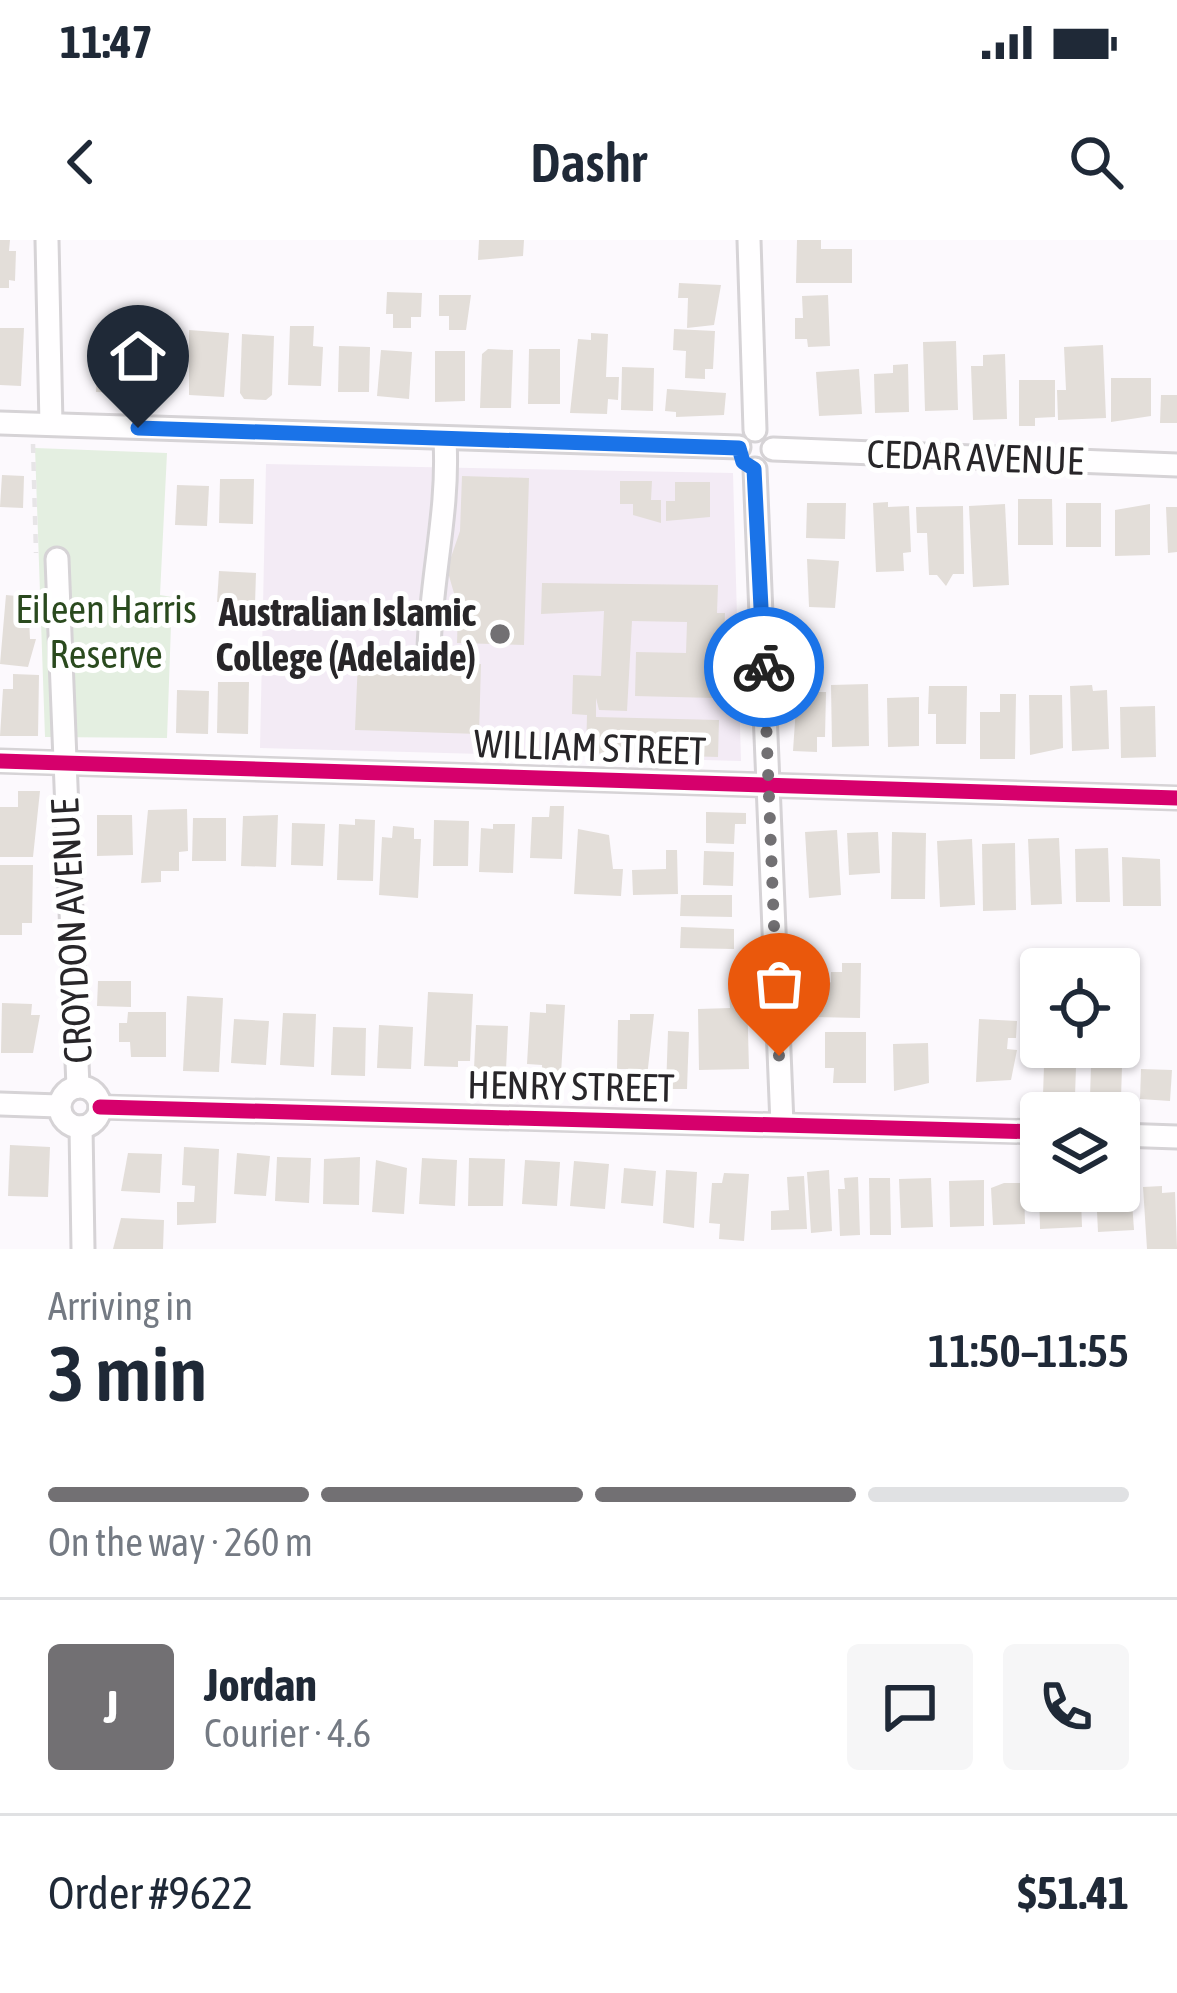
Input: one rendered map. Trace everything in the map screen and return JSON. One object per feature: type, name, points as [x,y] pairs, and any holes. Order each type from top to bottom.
[{"type":"street","points":[[47,240],[51,424]]},
{"type":"street","points":[[748,240],[755,430]]},
{"type":"street","points":[[0,423],[739,448]]},
{"type":"street","points":[[755,430],[768,436],[773,449],[766,464],[754,469],[743,462],[739,448],[744,435],[755,430]]},
{"type":"street","points":[[429,649],[436,542],[448,488],[445,441]]},
{"type":"street","name":"CEDAR AVENUE","points":[[773,449],[1177,465]]},
{"type":"street","points":[[754,469],[782,1124]]},
{"type":"street","name":"CROYDON AVENUE","points":[[57,559],[78,1087]]},
{"type":"street","name":"WILLIAM STREET","points":[[0,761],[1177,798]]},
{"type":"street","points":[[78,1087],[92,1090],[100,1107],[93,1122],[81,1127],[62,1118],[59,1106],[67,1091],[78,1087]]},
{"type":"street","points":[[0,1104],[59,1106]]},
{"type":"street","name":"HENRY STREET","points":[[100,1107],[1020,1131]]},
{"type":"street","points":[[81,1127],[83,1249]]},
{"type":"street","points":[[1140,1136],[1177,1137]]},
{"type":"shaded area","name":"Australian Islamic College (Adelaide)","points":[[266,464],[733,473],[741,761],[260,748]]},
{"type":"green space","name":"Eileen Harris Reserve","points":[[35,448],[167,453],[160,595],[172,597],[167,738],[45,737]]},
{"type":"building","points":[[0,240],[10,240],[9,251],[16,251],[15,281],[9,280],[9,288],[0,288]]},
{"type":"building","points":[[479,240],[524,240],[523,256],[478,260]]},
{"type":"building","points":[[797,240],[821,240],[821,249],[852,249],[852,283],[796,283]]},
{"type":"building","points":[[679,283],[721,285],[714,325],[687,328],[688,298],[678,298]]},
{"type":"building","points":[[387,292],[422,293],[421,317],[411,317],[411,328],[393,328],[393,314],[386,314]]},
{"type":"building","points":[[439,295],[471,295],[466,330],[449,330],[449,316],[439,316]]},
{"type":"building","points":[[828,295],[830,346],[808,347],[807,339],[795,339],[795,318],[803,318],[802,296]]},
{"type":"building","points":[[290,326],[314,326],[313,346],[323,347],[321,386],[288,385]]},
{"type":"building","points":[[0,328],[24,328],[21,386],[0,385]]},
{"type":"building","points":[[674,329],[715,331],[713,369],[705,369],[705,379],[685,378],[686,351],[673,350]]},
{"type":"building","points":[[189,330],[229,333],[224,397],[189,395]]},
{"type":"building","points":[[591,333],[608,334],[606,377],[619,377],[618,400],[608,399],[607,414],[570,413],[578,339],[591,340]]},
{"type":"building","points":[[242,334],[274,336],[272,395],[266,400],[244,399],[240,393]]},
{"type":"building","points":[[956,341],[958,410],[925,411],[923,342]]},
{"type":"building","points":[[98,342],[131,344],[129,393],[96,392]]},
{"type":"building","points":[[1103,345],[1106,418],[1058,420],[1057,390],[1066,390],[1064,347]]},
{"type":"building","points":[[339,346],[370,347],[369,392],[338,392]]},
{"type":"building","points":[[144,347],[176,350],[172,395],[140,392]]},
{"type":"building","points":[[488,349],[513,350],[511,408],[480,408],[482,354]]},
{"type":"building","points":[[529,349],[560,349],[560,404],[528,404]]},
{"type":"building","points":[[381,350],[412,352],[409,399],[377,396]]},
{"type":"building","points":[[435,351],[465,351],[465,401],[435,402]]},
{"type":"building","points":[[1005,354],[1007,419],[973,420],[971,366],[983,366],[983,355]]},
{"type":"building","points":[[908,364],[909,412],[875,413],[874,374],[893,373],[893,365]]},
{"type":"building","points":[[622,367],[654,368],[653,411],[621,410]]},
{"type":"building","points":[[859,369],[862,414],[819,416],[816,372]]},
{"type":"building","points":[[1111,378],[1151,378],[1151,416],[1111,422]]},
{"type":"building","points":[[1019,380],[1055,380],[1055,417],[1035,418],[1035,426],[1019,426]]},
{"type":"building","points":[[667,389],[726,393],[724,415],[676,417],[676,412],[665,411]]},
{"type":"building","points":[[1161,395],[1177,395],[1177,423],[1160,423]]},
{"type":"building","points":[[2,475],[24,476],[23,508],[0,507]]},
{"type":"building","points":[[462,476],[529,478],[524,645],[457,643],[458,607],[447,569],[460,531]]},
{"type":"building","points":[[220,479],[254,479],[253,524],[219,523]]},
{"type":"building","points":[[620,481],[652,481],[651,500],[661,500],[661,523],[633,515],[633,504],[620,504]]},
{"type":"building","points":[[675,482],[710,482],[710,517],[666,521],[666,501],[675,501]]},
{"type":"building","points":[[177,485],[209,486],[207,526],[175,525]]},
{"type":"building","points":[[1018,499],[1052,499],[1053,545],[1018,545]]},
{"type":"building","points":[[888,502],[888,507],[909,506],[911,552],[903,553],[904,571],[876,572],[873,503]]},
{"type":"building","points":[[807,503],[846,503],[845,539],[806,538]]},
{"type":"building","points":[[1066,503],[1101,503],[1101,547],[1066,547]]},
{"type":"building","points":[[1005,504],[1009,585],[973,587],[969,506]]},
{"type":"building","points":[[1150,504],[1150,555],[1115,556],[1115,510]]},
{"type":"building","points":[[963,506],[964,574],[953,574],[946,586],[937,575],[929,575],[927,533],[917,533],[916,507]]},
{"type":"building","points":[[1166,507],[1177,507],[1177,552],[1168,553]]},
{"type":"building","points":[[807,559],[839,561],[835,608],[809,607]]},
{"type":"building","points":[[219,571],[256,573],[255,604],[217,602]]},
{"type":"building","points":[[542,583],[718,585],[717,613],[725,613],[723,669],[716,668],[715,698],[635,696],[636,652],[686,653],[687,622],[632,621],[627,711],[599,710],[596,698],[596,717],[719,720],[718,757],[586,753],[587,715],[572,714],[573,675],[601,676],[604,611],[541,614]]},
{"type":"building","points":[[6,595],[28,597],[30,639],[36,639],[28,667],[0,664]]},
{"type":"building","points":[[358,660],[481,664],[479,734],[355,730]]},
{"type":"building","points":[[13,674],[39,675],[38,736],[0,736],[3,689],[13,689]]},
{"type":"building","points":[[218,682],[249,682],[248,734],[217,733]]},
{"type":"building","points":[[868,684],[869,746],[832,747],[831,685]]},
{"type":"building","points":[[1092,685],[1093,691],[1107,690],[1109,749],[1072,751],[1070,686]]},
{"type":"building","points":[[929,686],[967,686],[966,744],[936,744],[936,714],[928,714]]},
{"type":"building","points":[[177,690],[209,691],[208,734],[176,733]]},
{"type":"building","points":[[797,692],[826,692],[825,737],[817,737],[817,752],[793,751]]},
{"type":"building","points":[[1000,694],[1016,694],[1015,759],[980,759],[980,712],[1000,712]]},
{"type":"building","points":[[1029,695],[1062,695],[1063,748],[1030,755]]},
{"type":"building","points":[[919,697],[919,746],[888,747],[887,698]]},
{"type":"building","points":[[1155,706],[1156,757],[1121,758],[1120,707]]},
{"type":"building","points":[[18,791],[40,791],[33,857],[0,857],[0,807],[18,807]]},
{"type":"building","points":[[550,806],[564,806],[562,859],[530,858],[532,817],[549,817]]},
{"type":"building","points":[[187,809],[188,851],[179,852],[179,871],[161,871],[161,882],[141,883],[148,810]]},
{"type":"building","points":[[706,812],[746,813],[746,824],[735,824],[734,844],[706,843]]},
{"type":"building","points":[[97,815],[132,815],[133,855],[97,856]]},
{"type":"building","points":[[278,815],[276,867],[241,866],[243,816]]},
{"type":"building","points":[[193,818],[226,818],[226,861],[192,861]]},
{"type":"building","points":[[355,819],[375,820],[373,881],[337,880],[339,824],[355,825]]},
{"type":"building","points":[[434,820],[469,821],[468,866],[433,866]]},
{"type":"building","points":[[292,823],[325,824],[323,866],[291,865]]},
{"type":"building","points":[[493,824],[515,824],[513,873],[479,872],[481,828],[493,829]]},
{"type":"building","points":[[393,826],[414,828],[414,839],[421,839],[418,898],[379,895],[382,837],[392,838]]},
{"type":"building","points":[[578,829],[609,835],[613,869],[623,869],[621,896],[574,894]]},
{"type":"building","points":[[837,830],[841,895],[809,898],[805,832]]},
{"type":"building","points":[[878,832],[880,873],[849,875],[847,833]]},
{"type":"building","points":[[892,832],[926,833],[925,899],[891,899]]},
{"type":"building","points":[[1059,838],[1062,904],[1031,905],[1028,839]]},
{"type":"building","points":[[972,839],[975,905],[940,907],[937,841]]},
{"type":"building","points":[[1015,843],[1016,910],[983,911],[982,844]]},
{"type":"building","points":[[1108,848],[1110,902],[1076,902],[1075,849]]},
{"type":"building","points":[[666,850],[677,850],[678,894],[633,895],[632,870],[666,869]]},
{"type":"building","points":[[704,851],[734,852],[733,886],[703,885]]},
{"type":"building","points":[[1122,857],[1160,859],[1161,906],[1123,906]]},
{"type":"building","points":[[0,865],[33,865],[32,923],[22,923],[22,935],[0,935]]},
{"type":"building","points":[[681,895],[732,895],[732,917],[680,916]]},
{"type":"building","points":[[681,927],[734,929],[734,949],[680,948]]},
{"type":"building","points":[[842,963],[861,963],[860,1018],[815,1017],[816,991],[831,982],[831,972],[842,972]]},
{"type":"building","points":[[98,981],[131,981],[131,1007],[97,1006]]},
{"type":"building","points":[[428,992],[473,994],[470,1061],[458,1061],[458,1067],[424,1066]]},
{"type":"building","points":[[747,994],[749,1069],[699,1070],[698,1009],[730,1008],[729,995]]},
{"type":"building","points":[[187,996],[223,998],[219,1072],[183,1071]]},
{"type":"building","points":[[2,1003],[32,1004],[31,1015],[40,1015],[33,1053],[1,1053]]},
{"type":"building","points":[[546,1004],[565,1005],[561,1074],[542,1073],[542,1065],[527,1064],[530,1012],[546,1013]]},
{"type":"building","points":[[128,1012],[166,1012],[166,1057],[131,1057],[130,1042],[119,1042],[119,1023],[127,1023]]},
{"type":"building","points":[[283,1013],[316,1014],[314,1067],[280,1065]]},
{"type":"building","points":[[630,1014],[654,1014],[647,1077],[630,1077],[630,1069],[617,1069],[618,1020],[630,1020]]},
{"type":"building","points":[[234,1019],[269,1021],[266,1065],[231,1063]]},
{"type":"building","points":[[979,1019],[1017,1021],[1016,1038],[1008,1038],[1007,1049],[1017,1050],[1011,1080],[976,1082]]},
{"type":"building","points":[[379,1025],[413,1027],[411,1069],[377,1068]]},
{"type":"building","points":[[476,1025],[508,1026],[506,1070],[474,1069]]},
{"type":"building","points":[[333,1027],[366,1028],[365,1076],[331,1075]]},
{"type":"building","points":[[668,1031],[689,1032],[687,1089],[666,1089]]},
{"type":"building","points":[[825,1032],[866,1032],[866,1083],[833,1083],[834,1068],[825,1068]]},
{"type":"building","points":[[928,1043],[929,1083],[894,1091],[893,1044]]},
{"type":"building","points":[[1044,1068],[1076,1068],[1075,1092],[1043,1092]]},
{"type":"building","points":[[1091,1068],[1122,1068],[1121,1092],[1090,1092]]},
{"type":"building","points":[[1141,1069],[1172,1070],[1170,1101],[1140,1099]]},
{"type":"building","points":[[10,1145],[50,1147],[48,1197],[8,1196]]},
{"type":"building","points":[[184,1147],[219,1149],[216,1223],[177,1225],[177,1202],[194,1202],[195,1186],[182,1185]]},
{"type":"building","points":[[128,1153],[162,1154],[160,1193],[121,1191]]},
{"type":"building","points":[[237,1153],[270,1156],[266,1196],[234,1194]]},
{"type":"building","points":[[277,1157],[311,1158],[309,1203],[275,1201]]},
{"type":"building","points":[[360,1157],[359,1205],[323,1204],[324,1159]]},
{"type":"building","points":[[422,1158],[457,1160],[455,1206],[419,1204]]},
{"type":"building","points":[[469,1158],[505,1159],[503,1206],[468,1206]]},
{"type":"building","points":[[376,1160],[407,1168],[404,1214],[372,1212]]},
{"type":"building","points":[[525,1160],[560,1162],[557,1206],[522,1204]]},
{"type":"building","points":[[574,1161],[609,1164],[605,1209],[570,1206]]},
{"type":"building","points":[[624,1168],[656,1171],[653,1206],[621,1203]]},
{"type":"building","points":[[666,1170],[697,1172],[694,1228],[663,1223]]},
{"type":"building","points":[[829,1170],[832,1231],[811,1233],[807,1172]]},
{"type":"building","points":[[724,1173],[749,1174],[744,1241],[719,1239],[720,1224],[709,1223],[712,1183],[722,1183]]},
{"type":"building","points":[[804,1176],[807,1229],[771,1230],[771,1211],[789,1210],[787,1177]]},
{"type":"building","points":[[858,1177],[860,1235],[840,1236],[838,1189],[845,1189],[844,1178]]},
{"type":"building","points":[[869,1178],[890,1178],[891,1235],[870,1235]]},
{"type":"building","points":[[931,1178],[933,1227],[901,1228],[899,1179]]},
{"type":"building","points":[[984,1180],[984,1226],[950,1227],[949,1181]]},
{"type":"building","points":[[1020,1183],[1025,1224],[993,1225],[991,1188]]},
{"type":"building","points":[[1162,1186],[1162,1193],[1175,1192],[1177,1249],[1147,1249],[1143,1187]]},
{"type":"building","points":[[1040,1212],[1081,1212],[1082,1227],[1040,1229]]},
{"type":"building","points":[[1097,1212],[1133,1212],[1134,1230],[1098,1232]]},
{"type":"building","points":[[121,1218],[164,1220],[163,1249],[113,1249]]},
{"type":"cycle path","points":[[0,761],[1177,798]]},
{"type":"cycle path","points":[[100,1107],[1020,1131]]},
{"type":"way so far","points":[[764,667],[779,1056]]},
{"type":"place","name":"Australian Islamic College (Adelaide)","points":[[500,634]]},
{"type":"route","points":[[138,428],[739,448],[743,462],[754,469],[764,667]]}]
